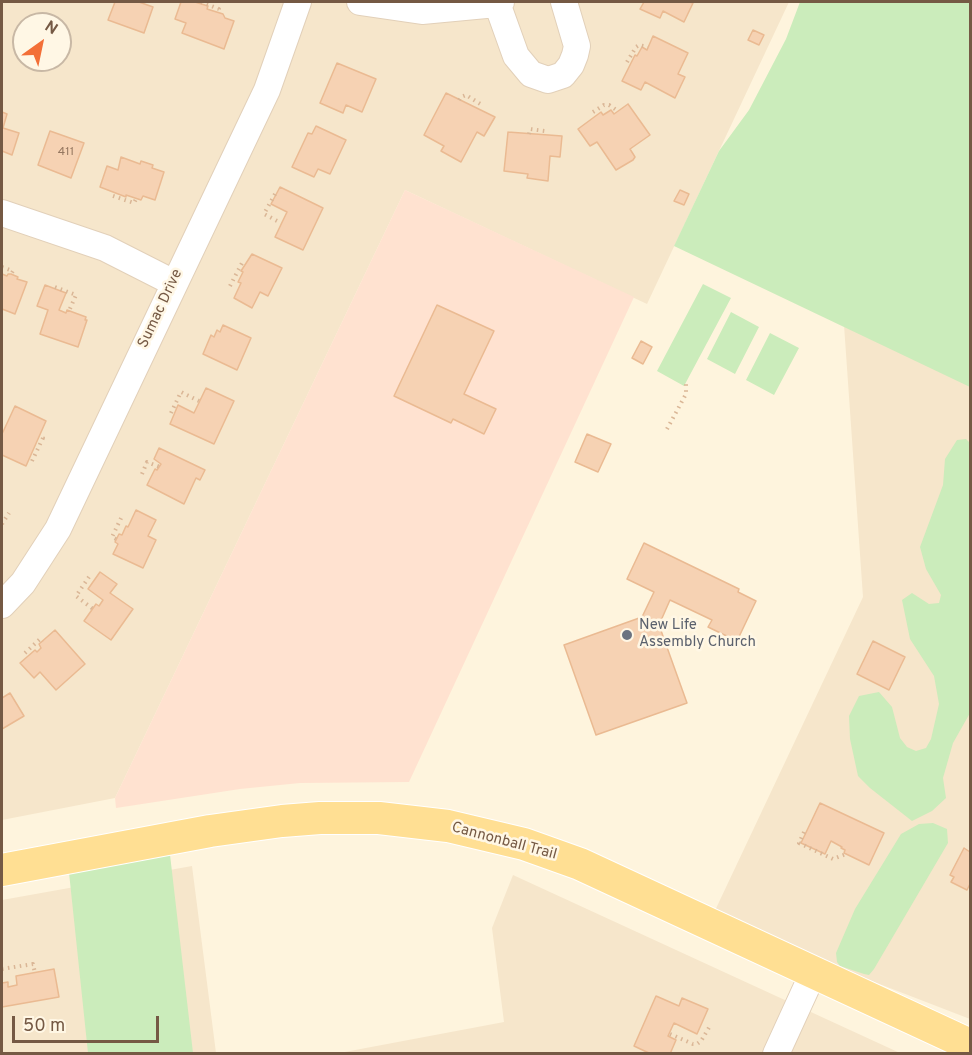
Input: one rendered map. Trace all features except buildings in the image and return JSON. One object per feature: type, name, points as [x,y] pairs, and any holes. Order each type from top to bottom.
[{"type":"main road","name":"Cannonball Trail","points":[[2,870],[210,831],[282,821],[345,818],[412,821],[476,832],[514,841],[580,864],[970,1045]]},
{"type":"street","name":"Sumac Drive","points":[[2,605],[23,583],[58,529],[267,90],[298,2]]},
{"type":"street","points":[[360,2],[422,11],[499,2],[516,56],[531,74],[548,80],[564,74],[571,65],[577,46],[564,2]]},
{"type":"street","points":[[2,213],[105,248],[174,283]]},
{"type":"street","points":[[776,1053],[814,971]]},
{"type":"path","points":[[201,2],[219,9],[218,12]]},
{"type":"path","points":[[627,62],[636,47],[639,45],[648,47]]},
{"type":"path","points":[[459,100],[466,96],[482,105]]},
{"type":"path","points":[[593,112],[604,105],[609,105],[618,111]]},
{"type":"path","points":[[529,134],[530,129],[545,131]]},
{"type":"path","points":[[275,194],[264,214],[281,223]]},
{"type":"path","points":[[113,196],[134,203],[136,199]]},
{"type":"path","points":[[230,286],[242,263],[244,264]]},
{"type":"path","points":[[2,267],[13,271],[11,274]]},
{"type":"path","points":[[55,287],[76,295],[69,311]]},
{"type":"path","points":[[667,429],[686,393],[686,384]]},
{"type":"path","points":[[171,412],[181,392],[200,401]]},
{"type":"path","points":[[32,461],[43,438],[39,436]]},
{"type":"path","points":[[142,474],[147,462],[160,467]]},
{"type":"path","points":[[2,524],[9,513]]},
{"type":"path","points":[[116,539],[112,537],[123,514]]},
{"type":"path","points":[[89,577],[76,596],[93,609]]},
{"type":"path","points":[[25,653],[40,639],[42,642]]},
{"type":"path","points":[[804,832],[799,843],[833,859],[846,854]]},
{"type":"path","points":[[2,969],[33,963],[35,973]]},
{"type":"path","points":[[669,1034],[697,1044],[710,1026]]},
{"type":"shaded area","points":[[2,2],[789,2],[647,304],[405,190],[115,798],[2,820]]},
{"type":"shaded area","points":[[405,190],[634,297],[409,782],[300,783],[240,789],[116,808],[115,798]]},
{"type":"shaded area","points":[[844,325],[970,386],[970,1019],[711,919],[863,597]]},
{"type":"shaded area","points":[[192,866],[216,1053],[2,1054],[2,900]]},
{"type":"shaded area","points":[[513,875],[900,1053],[334,1054],[504,1022],[492,928]]},
{"type":"green space","points":[[800,2],[970,2],[970,387],[674,246],[719,151],[749,110],[786,39]]},
{"type":"green space","points":[[703,284],[731,298],[684,386],[657,371]]},
{"type":"green space","points":[[731,312],[759,327],[735,374],[707,359]]},
{"type":"green space","points":[[770,333],[799,348],[774,395],[746,380]]},
{"type":"green space","points":[[966,439],[970,443],[970,713],[953,743],[943,778],[946,798],[932,811],[912,821],[858,776],[850,739],[849,716],[859,696],[879,692],[892,707],[900,738],[907,747],[916,751],[926,748],[931,739],[939,704],[934,676],[910,639],[902,600],[912,593],[929,604],[939,603],[941,595],[926,569],[920,547],[943,485],[945,459],[957,440]]},
{"type":"green space","points":[[933,823],[947,829],[948,843],[874,969],[869,975],[840,966],[836,953],[855,909],[901,834],[919,824]]},
{"type":"green space","points":[[169,846],[193,1053],[88,1053],[68,863]]},
{"type":"place","name":"New Life Assembly Church","points":[[627,635]]}]
